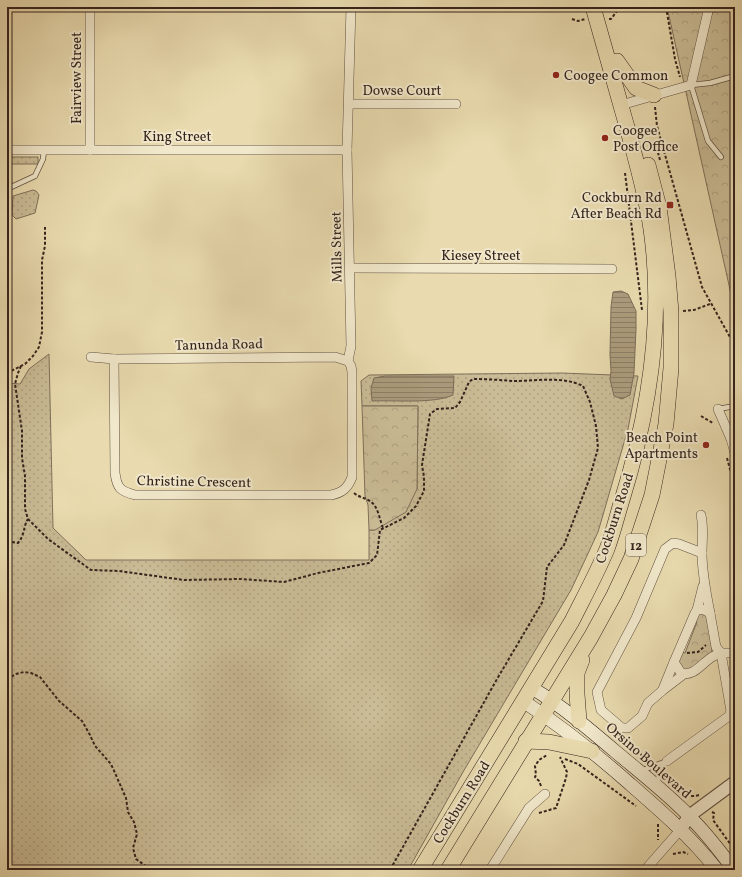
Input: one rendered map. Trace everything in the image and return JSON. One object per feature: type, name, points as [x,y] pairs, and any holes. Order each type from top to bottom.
[{"type":"main road","name":"Cockburn Road","points":[[448,870],[591,637],[614,595],[631,559],[652,495],[666,424],[670,386],[671,312],[659,207],[648,163],[590,13]]},
{"type":"main road","name":"Cockburn Road","points":[[420,870],[572,621],[607,548],[644,418],[651,370],[655,325],[656,277],[651,229],[642,180],[607,13]]},
{"type":"main road","points":[[617,61],[636,88],[654,95]]},
{"type":"main road","points":[[579,721],[577,673],[591,637]]},
{"type":"main road","name":"Orsino Boulevard","points":[[532,688],[552,700],[579,721],[658,787],[689,816],[715,844],[734,870]]},
{"type":"main road","points":[[523,701],[543,714],[592,751],[681,829],[717,870]]},
{"type":"main road","points":[[526,741],[549,742],[592,751]]},
{"type":"street","name":"Fairview Street","points":[[90,7],[90,150]]},
{"type":"street","name":"Mills Street","points":[[348,486],[352,478],[352,372],[348,361],[351,346],[348,150],[350,7]]},
{"type":"street","points":[[625,103],[691,85],[709,7]]},
{"type":"street","name":"Dowse Court","points":[[349,104],[456,104]]},
{"type":"street","name":"King Street","points":[[7,150],[348,150]]},
{"type":"street","name":"Kiesey Street","points":[[350,268],[612,269]]},
{"type":"street","name":"Tanunda Road","points":[[91,357],[114,359],[335,357],[348,361]]},
{"type":"street","name":"Christine Crescent","points":[[114,359],[115,473],[119,488],[127,493],[135,495],[331,495],[339,494],[348,486]]},
{"type":"street","points":[[718,409],[731,439],[730,454]]},
{"type":"street","points":[[667,761],[729,716],[731,711],[721,653],[716,647],[704,584],[702,553],[703,525],[701,515]]},
{"type":"street","points":[[702,553],[673,543],[664,549],[636,618],[597,692],[601,710],[622,728],[628,728],[642,716],[648,703],[684,674],[692,673],[713,656],[721,653],[735,653]]},
{"type":"street","points":[[663,690],[697,610],[704,584]]},
{"type":"street","points":[[697,610],[702,609],[710,613]]},
{"type":"street","points":[[674,662],[678,670],[684,674]]},
{"type":"street","points":[[645,870],[681,829],[689,816],[735,782]]},
{"type":"street","points":[[490,870],[528,808],[545,794]]},
{"type":"lane","points":[[721,157],[708,141],[691,85],[710,83],[735,76]]},
{"type":"lane","points":[[7,188],[35,176],[43,159],[44,150]]},
{"type":"lane","points":[[718,409],[735,406]]},
{"type":"lane","points":[[639,771],[667,761]]},
{"type":"lane","points":[[658,787],[659,772],[667,761]]},
{"type":"path","points":[[607,13],[620,7]]},
{"type":"path","points":[[666,7],[675,59],[680,77],[677,80]]},
{"type":"path","points":[[572,19],[578,21],[590,13]]},
{"type":"path","points":[[654,95],[657,126],[702,287],[710,304],[735,346]]},
{"type":"path","points":[[625,173],[641,304],[642,310],[648,312]]},
{"type":"path","points":[[7,373],[21,366],[33,356],[39,347],[42,332],[42,260],[45,246],[45,227]]},
{"type":"path","points":[[680,312],[694,310],[710,304]]},
{"type":"path","points":[[7,355],[12,370]]},
{"type":"path","points":[[21,366],[15,384],[22,431],[22,458],[26,476],[25,509],[28,519],[48,539],[91,570],[119,571],[184,580],[240,579],[284,582],[318,573],[370,563],[377,555],[380,530],[404,518],[416,506],[424,491],[422,465],[430,414],[437,410],[455,408],[460,402],[469,382],[473,379],[574,381],[583,386],[590,402],[596,426],[598,448],[589,480],[564,545],[546,567],[543,601],[497,679],[390,870]]},
{"type":"path","points":[[730,454],[735,488]]},
{"type":"path","points":[[348,486],[358,497],[371,502],[379,514],[383,528]]},
{"type":"path","points":[[7,541],[18,543],[22,538],[28,519]]},
{"type":"path","points":[[682,651],[690,654],[698,652],[706,645],[707,641]]},
{"type":"path","points":[[7,678],[24,672],[40,677],[59,701],[82,722],[95,746],[111,764],[126,798],[128,812],[134,822],[137,834],[133,848],[136,859],[151,870]]},
{"type":"path","points":[[545,794],[539,781],[534,778],[536,774],[535,766],[540,760],[550,753]]},
{"type":"path","points":[[555,755],[578,764],[636,806]]},
{"type":"path","points":[[538,813],[556,808],[567,772],[560,757]]},
{"type":"path","points":[[682,791],[687,795],[698,795]]},
{"type":"path","points":[[710,809],[714,813],[713,820],[735,851]]},
{"type":"path","points":[[656,821],[658,823],[658,840],[660,842]]},
{"type":"path","points":[[672,854],[674,852],[683,852],[689,855]]},
{"type":"green space","points":[[667,7],[735,7],[735,312]]},
{"type":"green space","points":[[7,157],[38,157],[38,164],[7,164]]},
{"type":"green space","points":[[33,190],[39,195],[35,213],[16,219],[12,215],[13,196]]},
{"type":"green space","points":[[49,354],[53,528],[86,560],[369,560],[369,530],[375,530],[417,489],[418,406],[362,406],[361,381],[369,375],[562,373],[638,376],[628,429],[598,532],[571,590],[463,772],[408,870],[7,870],[7,383],[20,384],[29,369]]},
{"type":"green space","points":[[362,406],[418,406],[417,489],[406,512],[375,530],[369,530],[368,505],[365,496]]},
{"type":"green space","points":[[702,613],[707,615],[712,650],[711,653],[694,667],[684,671],[678,665],[681,652],[685,653],[697,622],[694,621],[699,614]]},
{"type":"shaded area","points":[[621,291],[628,294],[636,311],[634,373],[630,395],[622,399],[614,396],[610,379],[611,307],[613,292]]},
{"type":"shaded area","points":[[385,376],[454,376],[453,395],[436,400],[425,401],[372,401],[371,388],[374,378]]},
{"type":"place","name":"Coogee Common","points":[[556,75]]},
{"type":"place","name":"Coogee Post Office","points":[[605,138]]},
{"type":"place","name":"Cockburn Rd After Beach Rd","points":[[670,205]]},
{"type":"place","name":"Beach Point Apartments","points":[[706,445]]}]
